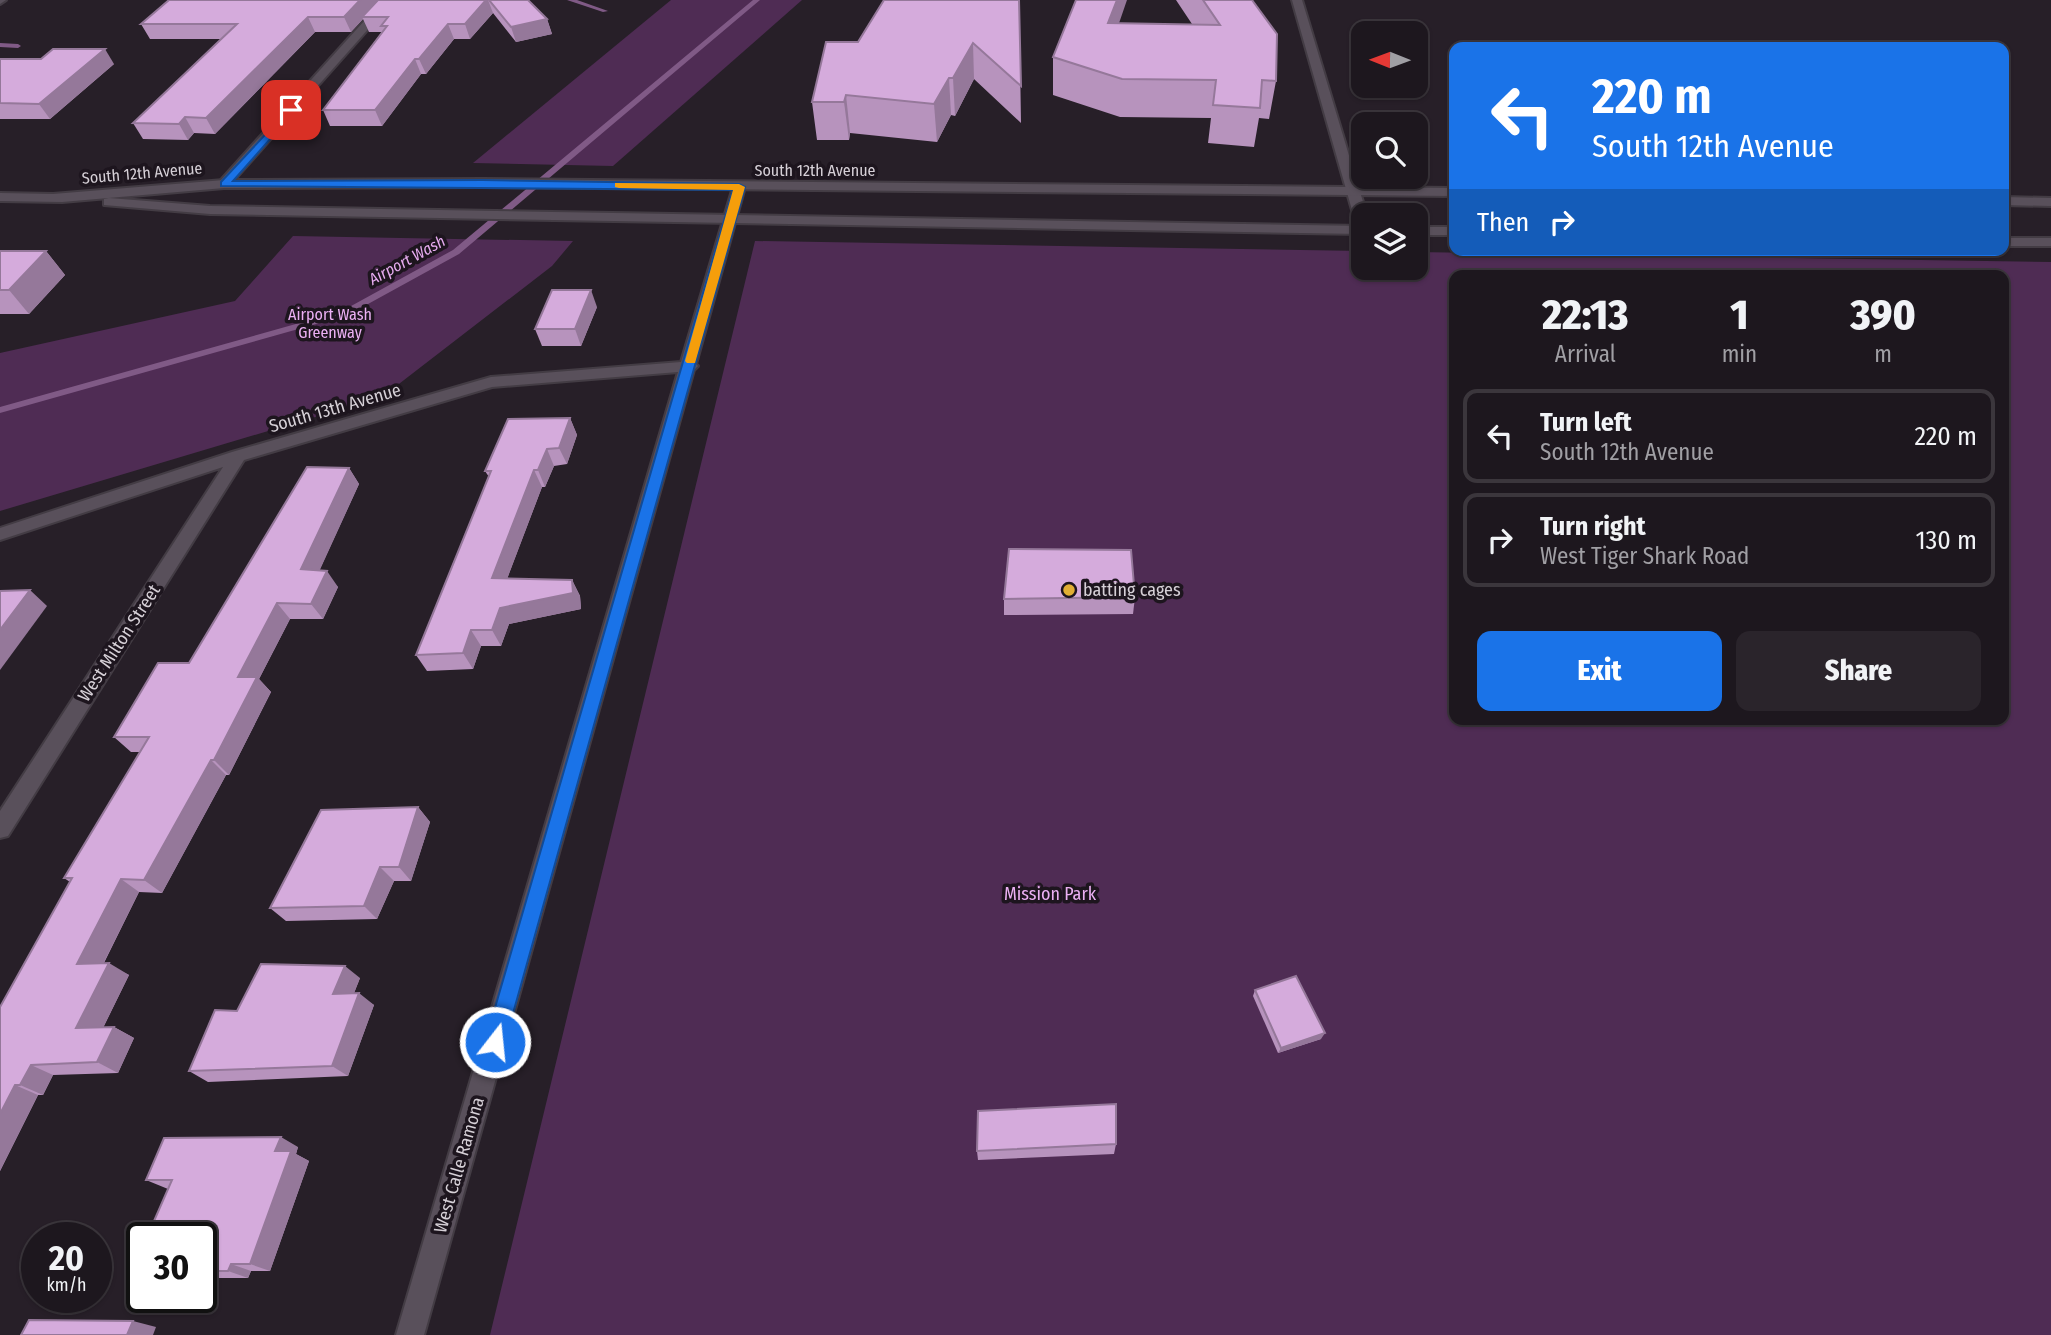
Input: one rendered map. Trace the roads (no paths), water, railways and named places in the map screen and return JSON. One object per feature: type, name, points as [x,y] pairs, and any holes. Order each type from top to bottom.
[{"type":"main road","points":[[225,184],[389,0]]},
{"type":"main road","points":[[1297,0],[1356,203]]},
{"type":"main road","name":"South 12th Avenue","points":[[51,198],[225,184],[483,183],[1449,192]]},
{"type":"main road","name":"West Calle Ramona","points":[[410,1335],[732,220],[739,187]]},
{"type":"main road","name":"South 12th Avenue","points":[[0,197],[51,198],[210,211],[1351,230]]},
{"type":"main road","points":[[2009,201],[2051,202]]},
{"type":"main road","points":[[1428,231],[1449,231]]},
{"type":"main road","points":[[2009,242],[2051,242]]},
{"type":"main road","name":"South 13th Avenue","points":[[0,534],[238,456],[491,382],[690,366]]},
{"type":"main road","name":"West Milton Street","points":[[0,829],[238,456]]},
{"type":"waterway","points":[[570,0],[605,11]]},
{"type":"waterway","name":"Airport Wash","points":[[0,410],[345,313],[456,252],[757,0]]},
{"type":"waterway","points":[[0,45],[18,46]]},
{"type":"place","name":"batting cages","points":[[1069,590]]},
{"type":"park label","name":"Airport Wash Greenway","points":[[330,323]]},
{"type":"park label","name":"Mission Park","points":[[1050,894]]}]
